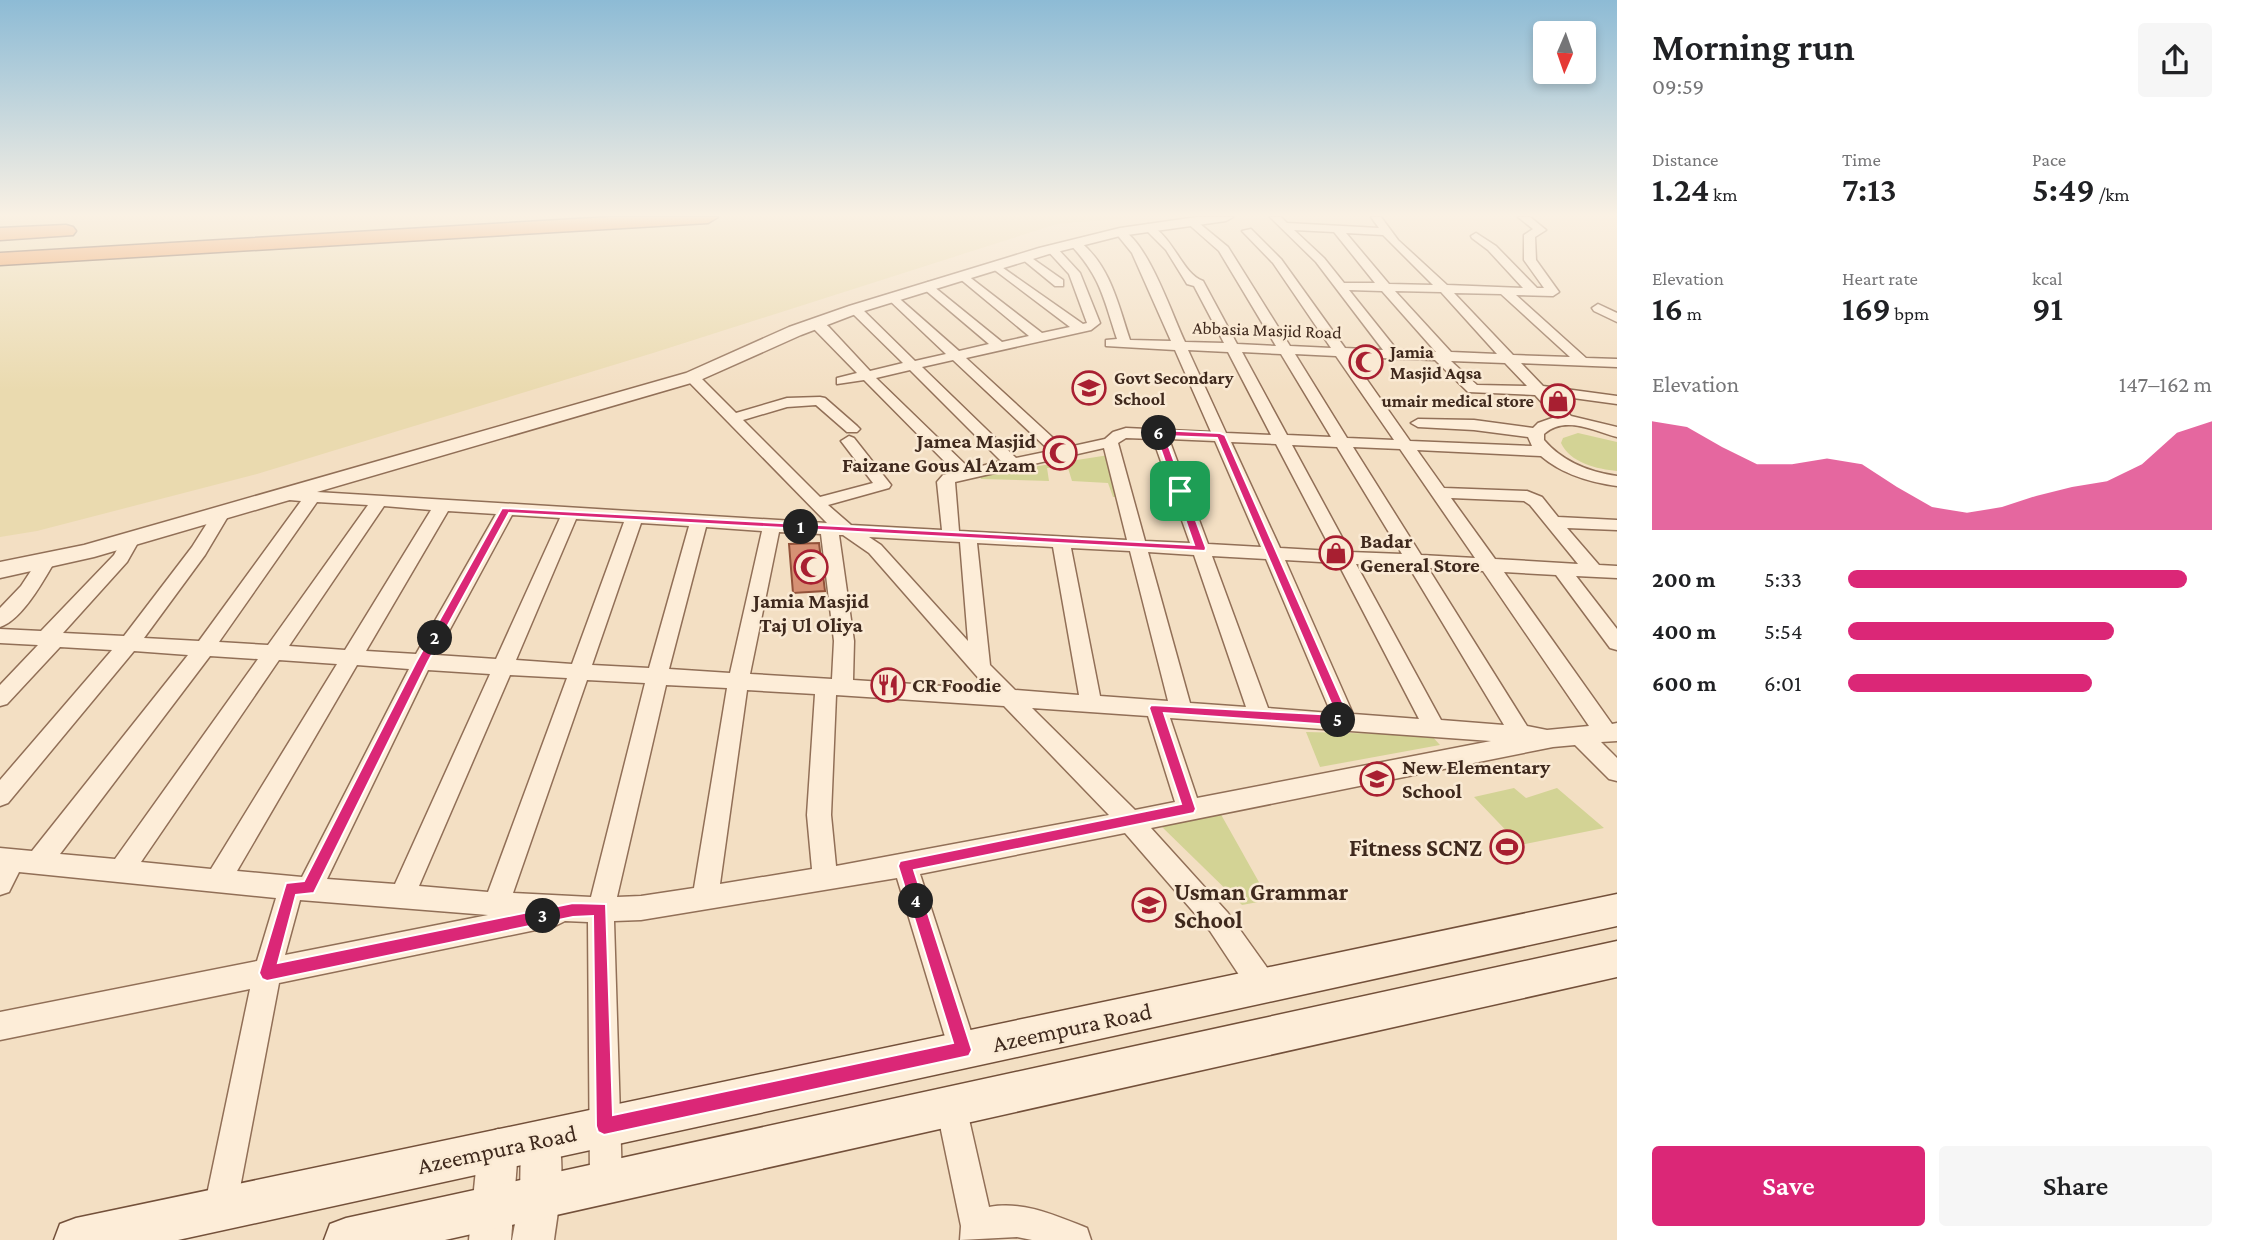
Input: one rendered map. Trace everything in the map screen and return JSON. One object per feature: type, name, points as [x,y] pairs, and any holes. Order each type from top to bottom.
[{"type":"main road","name":"Azeempura Road","points":[[76,1240],[1617,910]]},
{"type":"main road","points":[[346,1240],[493,1223],[540,1196],[1617,959]]},
{"type":"street","points":[[0,570],[46,562],[131,539],[692,377],[855,309],[963,275],[1039,337]]},
{"type":"street","points":[[1008,275],[1080,328]]},
{"type":"street","points":[[1049,275],[1059,283]]},
{"type":"street","points":[[842,381],[1094,323],[1074,275]]},
{"type":"street","name":"Abbasia Masjid Road","points":[[1100,275],[1118,343],[1617,363]]},
{"type":"street","points":[[1148,275],[1345,721]]},
{"type":"street","points":[[1187,275],[1191,281],[1199,284],[1434,727]]},
{"type":"street","points":[[1240,275],[1520,733]]},
{"type":"street","points":[[1286,275],[1487,564],[1611,733]]},
{"type":"street","points":[[1330,275],[1394,354]]},
{"type":"street","points":[[1375,275],[1443,356],[1474,388],[1578,393],[1617,400]]},
{"type":"street","points":[[1430,275],[1567,421]]},
{"type":"street","points":[[1517,275],[1532,291]]},
{"type":"street","points":[[1340,286],[1554,291],[1542,275]]},
{"type":"street","points":[[928,286],[999,346]]},
{"type":"street","points":[[1505,291],[1583,362]]},
{"type":"street","points":[[893,297],[1061,453]]},
{"type":"street","points":[[1598,308],[1617,318]]},
{"type":"street","points":[[855,309],[1013,464]]},
{"type":"street","points":[[817,324],[832,335],[866,375],[966,474]]},
{"type":"street","points":[[692,377],[816,503],[837,529],[875,549],[980,668],[1129,820],[1219,922],[1263,986]]},
{"type":"street","points":[[733,418],[799,401],[820,401],[851,435],[883,485],[816,503]]},
{"type":"street","points":[[1617,432],[1567,421],[1541,426],[1536,433],[1536,441],[1543,451],[1572,469],[1617,481]]},
{"type":"street","points":[[1418,423],[1474,425],[1536,433]]},
{"type":"street","points":[[980,668],[960,536],[945,482],[949,478],[1110,442],[1118,435],[1126,433],[1543,451]]},
{"type":"street","points":[[1159,433],[1260,715]]},
{"type":"street","points":[[1110,442],[1181,710]]},
{"type":"street","points":[[1438,494],[1527,496],[1536,501],[1594,571]]},
{"type":"street","points":[[284,495],[699,522],[1617,572]]},
{"type":"street","points":[[38,863],[204,649],[312,498]]},
{"type":"street","points":[[121,871],[379,502]]},
{"type":"street","points":[[218,880],[442,506]]},
{"type":"street","points":[[220,1209],[267,973],[300,888],[506,510]]},
{"type":"street","points":[[0,796],[129,644],[200,551],[222,513]]},
{"type":"street","points":[[403,895],[570,514]]},
{"type":"street","points":[[497,902],[634,518]]},
{"type":"street","points":[[606,1181],[587,909],[657,678],[699,522]]},
{"type":"street","points":[[1553,522],[1617,525]]},
{"type":"street","points":[[705,897],[738,683],[772,526]]},
{"type":"street","points":[[825,878],[819,816],[834,688],[844,641],[837,529]]},
{"type":"street","points":[[0,698],[121,558],[131,539]]},
{"type":"street","points":[[1061,541],[1091,704]]},
{"type":"street","points":[[0,620],[28,590],[46,562]]},
{"type":"street","points":[[1560,569],[1617,643]]},
{"type":"street","points":[[0,636],[1009,698],[1520,733],[1553,738]]},
{"type":"street","points":[[1156,708],[1189,809]]},
{"type":"street","points":[[0,884],[6,860],[300,888],[587,909],[641,908],[905,866],[1553,738],[1611,733]]},
{"type":"street","points":[[1580,736],[1617,772]]},
{"type":"street","points":[[905,866],[963,1050]]},
{"type":"street","points":[[0,1027],[587,909]]},
{"type":"street","points":[[951,1106],[977,1233],[1005,1219],[1028,1221],[1075,1240]]},
{"type":"street","points":[[533,1240],[540,1196],[540,1140]]},
{"type":"street","points":[[493,1223],[498,1149]]},
{"type":"shaded area","points":[[0,275],[898,275],[257,474],[37,531],[0,537]]},
{"type":"green space","points":[[1578,433],[1617,442],[1617,471],[1593,467],[1571,456],[1561,443],[1563,438]]},
{"type":"green space","points":[[1109,455],[1121,497],[1113,497],[1108,483],[1072,481],[1068,468],[1047,468],[1049,481],[981,479],[980,475]]},
{"type":"green space","points":[[1306,732],[1431,735],[1440,745],[1320,767]]},
{"type":"green space","points":[[1514,788],[1526,798],[1557,788],[1604,828],[1520,845],[1474,797]]},
{"type":"green space","points":[[1219,811],[1269,900],[1242,905],[1159,824]]},
{"type":"building","name":"Jamia Masjid Taj Ul Oliya","points":[[819,543],[825,591],[793,593],[789,544]]},
{"type":"place","name":"Jamia Masjid Aqsa","points":[[1366,362]]},
{"type":"place","name":"Govt Secondary School","points":[[1089,388]]},
{"type":"place","name":"umair medical store","points":[[1558,401]]},
{"type":"place","name":"Jamea Masjid Faizane Gous Al Azam","points":[[1060,453]]},
{"type":"place","name":"Badar General Store","points":[[1336,553]]},
{"type":"place","name":"Jamia Masjid Taj Ul Oliya","points":[[811,567]]},
{"type":"place","name":"CR Foodie","points":[[888,685]]},
{"type":"place","name":"New Elementary School","points":[[1377,779]]},
{"type":"place","name":"Fitness SCNZ","points":[[1507,847]]},
{"type":"place","name":"Usman Grammar School","points":[[1149,905]]},
{"type":"route","points":[[1159,433],[1220,435],[1345,721],[1156,708],[1189,809],[905,866],[963,1050],[604,1126],[601,909],[573,910],[267,973],[291,888],[309,888],[422,662],[506,510],[1201,548],[1180,491],[1159,433]]}]
